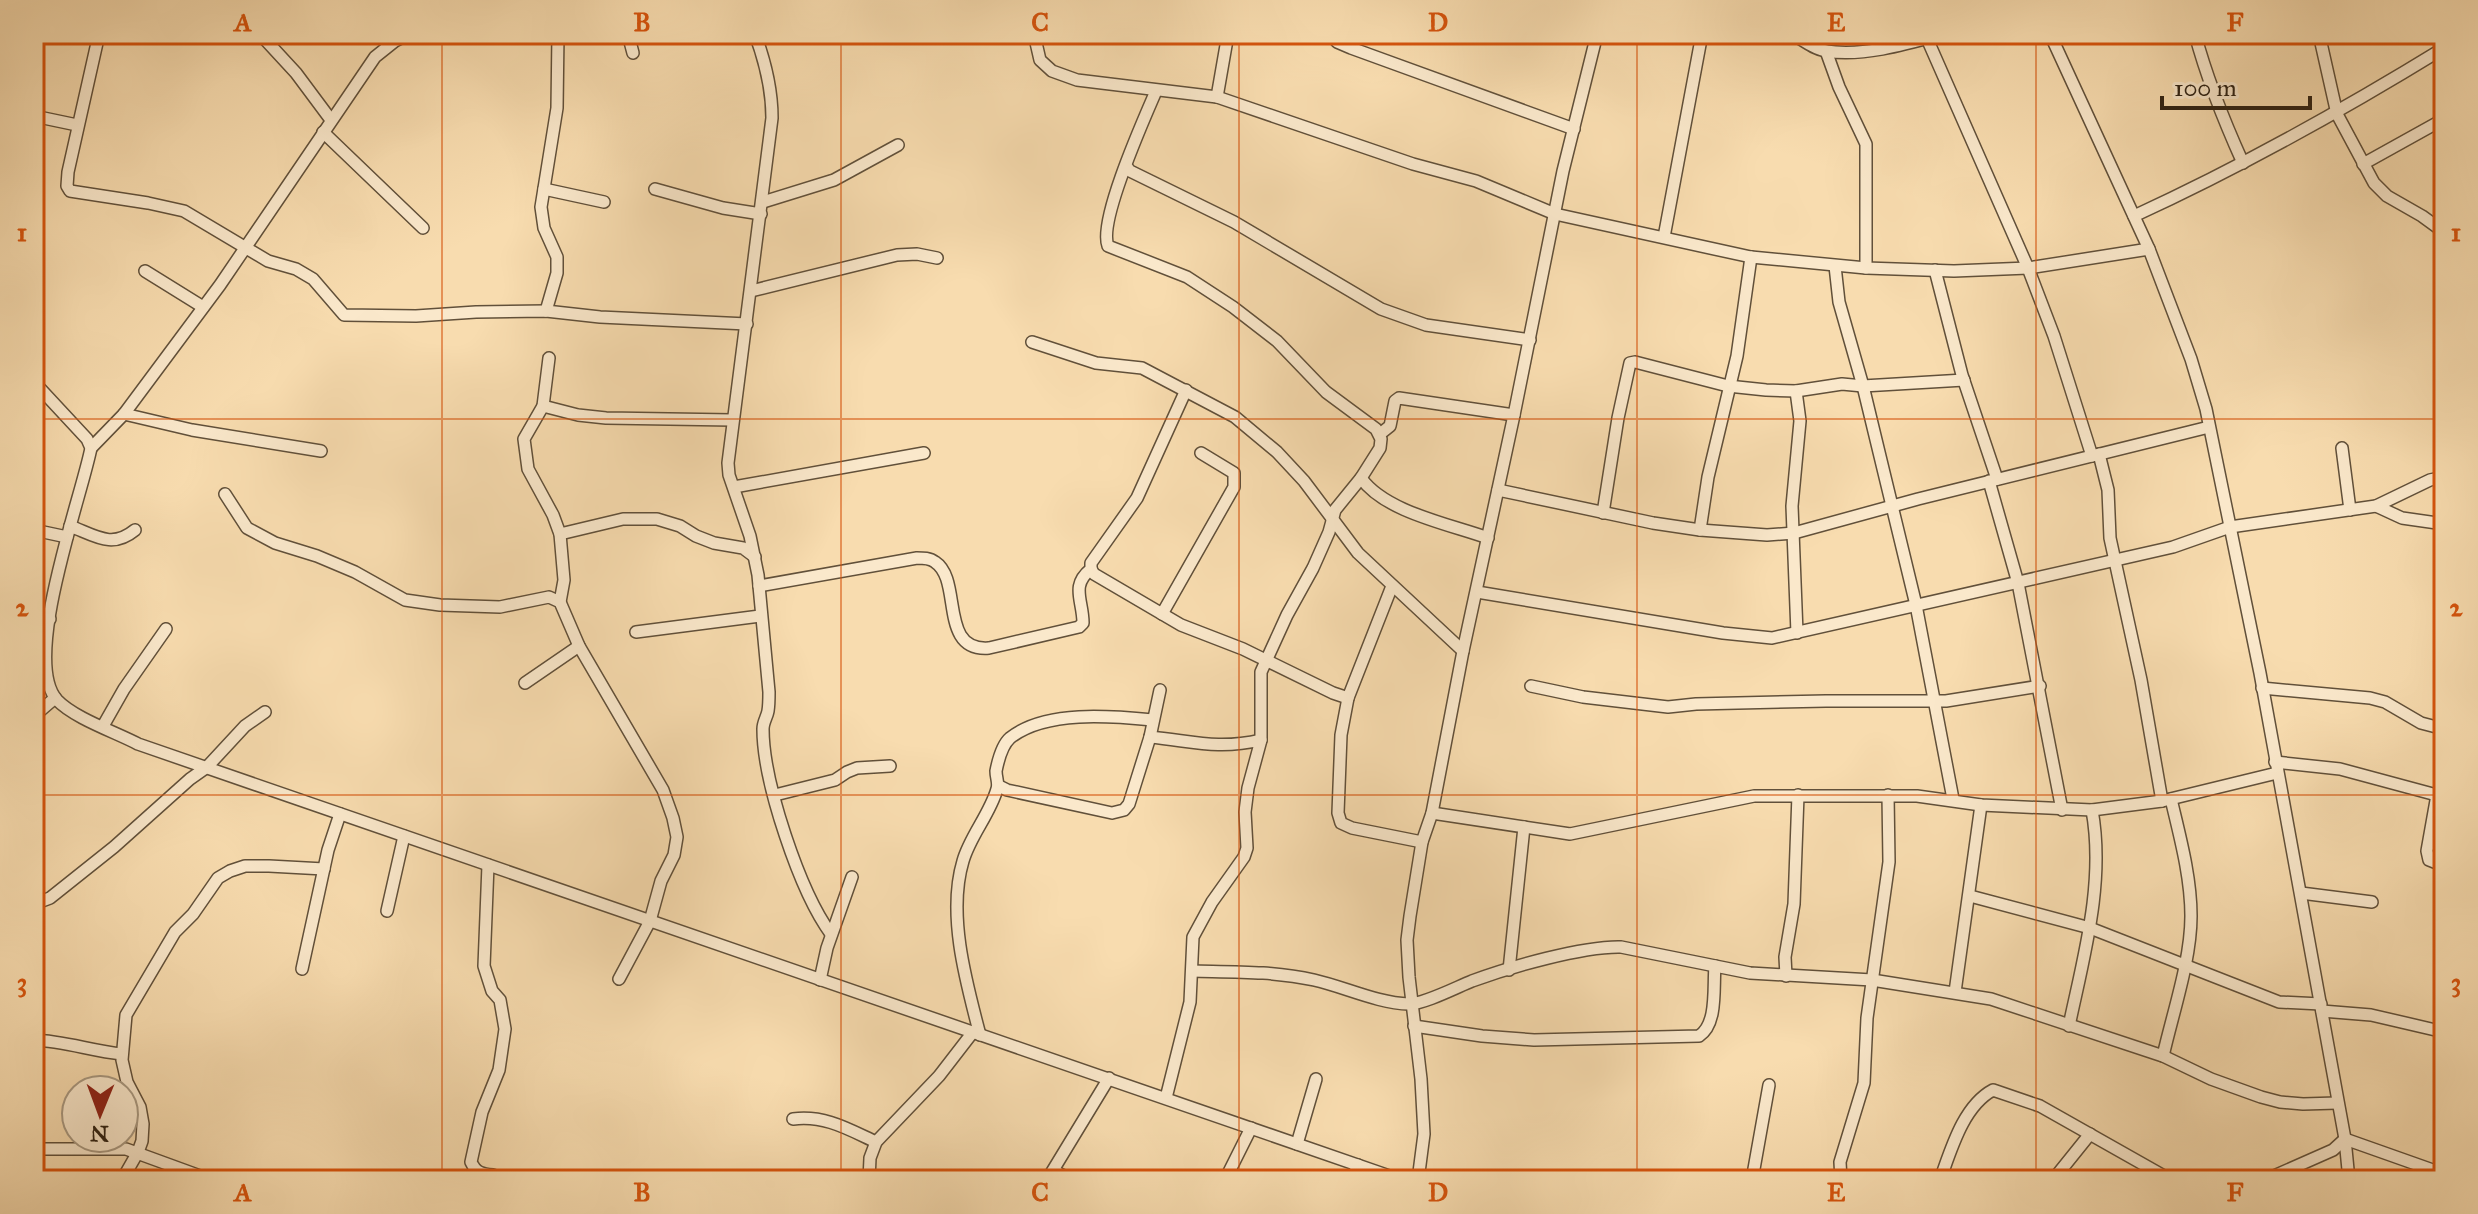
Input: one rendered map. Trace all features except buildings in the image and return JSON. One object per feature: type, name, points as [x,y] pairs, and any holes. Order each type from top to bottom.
[{"type":"street","points":[[99,34],[68,172],[67,186],[70,191],[184,211],[268,261],[296,269],[313,279],[340,312],[349,316],[546,311],[600,317],[747,324]]},
{"type":"street","points":[[260,34],[296,73],[331,120]]},
{"type":"street","points":[[409,34],[395,38],[375,57],[246,248],[124,414],[91,448],[45,645],[47,681],[55,698],[67,709],[138,744],[1401,1180]]},
{"type":"street","points":[[546,311],[557,273],[557,257],[542,218],[557,108],[558,34]]},
{"type":"street","points":[[628,34],[633,53]]},
{"type":"street","points":[[755,34],[764,59],[772,104],[762,208],[732,420],[729,475],[755,557],[769,692],[763,727],[775,795],[795,864],[809,897],[831,934]]},
{"type":"street","points":[[1034,34],[1040,60],[1052,71],[1077,80],[1217,97],[1413,164],[1476,181],[1555,214],[1751,257],[1835,266],[1935,270],[2028,268],[2149,249]]},
{"type":"street","points":[[1217,97],[1228,34]]},
{"type":"street","points":[[1330,34],[1337,42],[1351,48],[1574,129]]},
{"type":"street","points":[[1418,1180],[1424,1134],[1407,940],[1422,842],[1432,813],[1555,214],[1597,34]]},
{"type":"street","points":[[1664,237],[1702,34]]},
{"type":"street","points":[[1792,34],[1826,51],[1881,49],[1943,34]]},
{"type":"street","points":[[2050,34],[2149,249],[2191,359],[2209,427],[2301,893],[2345,1139],[2349,1180]]},
{"type":"street","points":[[2195,34],[2222,116],[2243,163]]},
{"type":"street","points":[[2319,34],[2337,114],[2374,183],[2387,196],[2444,232]]},
{"type":"street","points":[[1927,36],[2028,268],[2108,490],[2110,534],[2166,800],[2189,882],[2191,916],[2163,1056]]},
{"type":"street","points":[[2134,216],[2337,114],[2444,48]]},
{"type":"street","points":[[1826,51],[1866,144],[1866,268]]},
{"type":"street","points":[[1156,91],[1118,184],[1106,237],[1108,246],[1187,277],[1233,307],[1277,341],[1326,392],[1380,434]]},
{"type":"street","points":[[34,116],[77,125]]},
{"type":"street","points":[[2363,164],[2444,119]]},
{"type":"street","points":[[323,132],[423,228]]},
{"type":"street","points":[[655,189],[723,208],[762,208],[834,180],[898,145]]},
{"type":"street","points":[[1126,166],[1130,171],[1234,222],[1381,309],[1426,325],[1530,340]]},
{"type":"street","points":[[544,189],[604,202]]},
{"type":"street","points":[[751,291],[897,255],[917,254],[937,258]]},
{"type":"street","points":[[1700,530],[1705,490],[1737,356],[1751,257]]},
{"type":"street","points":[[1835,266],[1839,302],[1863,386],[1916,605],[1953,799]]},
{"type":"street","points":[[1935,270],[2018,583],[2062,810]]},
{"type":"street","points":[[145,271],[203,307]]},
{"type":"street","points":[[1032,342],[1096,363],[1142,368],[1235,417],[1257,434],[1304,481],[1358,553],[1463,651]]},
{"type":"street","points":[[549,358],[543,406],[524,439],[528,469],[560,534],[564,580],[560,602],[579,646],[663,790],[677,837],[674,855],[661,881],[650,921],[619,979]]},
{"type":"street","points":[[1603,513],[1630,363],[1728,386],[1796,391],[1842,384],[1863,386],[1964,380]]},
{"type":"street","points":[[34,382],[87,439],[91,448]]},
{"type":"street","points":[[1186,390],[1137,498],[1091,563],[1091,569],[1094,574],[1181,625],[1265,659],[1348,698]]},
{"type":"street","points":[[1796,391],[1800,421],[1792,506],[1797,633]]},
{"type":"street","points":[[1380,434],[1390,426],[1395,401],[1399,398],[1514,415]]},
{"type":"street","points":[[543,406],[606,418],[732,420]]},
{"type":"street","points":[[124,414],[192,430],[321,451]]},
{"type":"street","points":[[1498,490],[1700,530],[1767,535],[1794,533],[1893,505],[2209,427]]},
{"type":"street","points":[[1166,1098],[1190,1002],[1193,937],[1247,848],[1246,800],[1261,740],[1259,685],[1265,659],[1313,568],[1335,510],[1380,448],[1380,434]]},
{"type":"street","points":[[2342,448],[2350,510]]},
{"type":"street","points":[[734,487],[924,453]]},
{"type":"street","points":[[1162,614],[1234,487],[1234,473],[1201,453]]},
{"type":"street","points":[[1477,592],[1749,637],[1772,638],[2173,547],[2230,527],[2376,506],[2430,480],[2444,477]]},
{"type":"street","points":[[1361,478],[1370,491],[1394,505],[1488,538]]},
{"type":"street","points":[[225,494],[247,528],[275,543],[355,572],[405,600],[422,604],[500,607],[549,597],[560,602]]},
{"type":"street","points":[[2376,506],[2402,518],[2444,524]]},
{"type":"street","points":[[560,534],[623,519],[657,519],[680,526],[714,543],[743,548],[755,557]]},
{"type":"street","points":[[34,530],[69,532],[112,541],[124,539],[135,530]]},
{"type":"street","points":[[759,586],[867,565],[917,558],[932,560],[939,564],[945,576],[961,635],[969,646],[976,649],[1079,627],[1083,623],[1083,615],[1079,583],[1091,569]]},
{"type":"street","points":[[1392,586],[1348,698],[1341,735],[1338,813],[1341,823],[1352,828],[1422,842]]},
{"type":"street","points":[[34,615],[50,619]]},
{"type":"street","points":[[636,632],[760,616]]},
{"type":"street","points":[[103,726],[124,689],[166,629]]},
{"type":"street","points":[[525,683],[579,646]]},
{"type":"street","points":[[1531,686],[1597,699],[1668,707],[1826,701],[1936,702],[2040,686]]},
{"type":"street","points":[[2262,688],[2370,698],[2385,702],[2421,723],[2444,729]]},
{"type":"street","points":[[999,786],[1112,813],[1124,810],[1129,804],[1150,737],[1160,690]]},
{"type":"street","points":[[34,716],[55,698]]},
{"type":"street","points":[[34,904],[50,898],[114,847],[207,767],[245,726],[265,712]]},
{"type":"street","points":[[977,1034],[959,948],[957,891],[963,858],[999,786],[996,771],[1005,743],[1029,729],[1080,716],[1109,715],[1153,720]]},
{"type":"street","points":[[1150,737],[1197,745],[1261,740]]},
{"type":"street","points":[[775,795],[835,780],[857,768],[890,766]]},
{"type":"street","points":[[1432,813],[1578,833],[1754,796],[1888,795],[1953,799],[1981,805],[2092,810],[2166,800],[2276,768],[2340,769],[2441,796],[2427,851],[2429,860],[2444,866]]},
{"type":"street","points":[[1786,976],[1785,957],[1794,904],[1798,795]]},
{"type":"street","points":[[1841,1180],[1840,1162],[1864,1083],[1872,980],[1889,862],[1888,795]]},
{"type":"street","points":[[1955,992],[1981,805]]},
{"type":"street","points":[[2069,1026],[2090,928],[2096,848],[2092,810]]},
{"type":"street","points":[[302,969],[324,869],[340,814]]},
{"type":"street","points":[[1509,970],[1524,827]]},
{"type":"street","points":[[387,911],[404,836]]},
{"type":"street","points":[[488,865],[484,966],[492,991],[500,1000],[505,1029],[499,1070],[482,1112],[471,1162],[474,1169],[482,1174],[493,1175]]},
{"type":"street","points":[[126,1074],[122,1054],[126,1015],[175,932],[193,914],[218,878],[245,866],[324,869]]},
{"type":"street","points":[[820,980],[831,934],[852,877]]},
{"type":"street","points":[[2301,893],[2372,902]]},
{"type":"street","points":[[1970,896],[2090,928],[2183,967],[2279,1002],[2371,1015],[2444,1032]]},
{"type":"street","points":[[1192,971],[1257,971],[1315,980],[1359,994],[1412,1004],[1509,970],[1604,947],[1621,947],[1715,966],[1786,976],[1872,980],[1991,999],[2163,1056],[2211,1079],[2280,1102],[2337,1103]]},
{"type":"street","points":[[1414,1026],[1534,1040],[1699,1036],[1706,1031],[1710,1022],[1715,966]]},
{"type":"street","points":[[869,1180],[870,1158],[876,1142],[977,1034]]},
{"type":"street","points":[[34,1040],[51,1040],[92,1051],[122,1054]]},
{"type":"street","points":[[1072,1180],[1050,1176],[1109,1078]]},
{"type":"street","points":[[1297,1144],[1316,1079]]},
{"type":"street","points":[[1752,1180],[1769,1085]]},
{"type":"street","points":[[1940,1180],[1955,1139],[1976,1106],[1993,1090],[2040,1106],[2171,1180]]},
{"type":"street","points":[[140,1107],[143,1124],[140,1146]]},
{"type":"street","points":[[793,1119],[809,1117],[834,1122],[876,1142]]},
{"type":"street","points":[[1225,1180],[1251,1128]]},
{"type":"street","points":[[2053,1180],[2090,1134]]},
{"type":"street","points":[[2345,1139],[2444,1174]]},
{"type":"street","points":[[2265,1180],[2333,1150],[2345,1139]]},
{"type":"street","points":[[34,1149],[60,1149]]},
{"type":"street","points":[[140,1153],[211,1180]]},
{"type":"street","points":[[122,1180],[137,1154]]},
{"type":"street","points":[[1351,1180],[1358,1165]]}]
